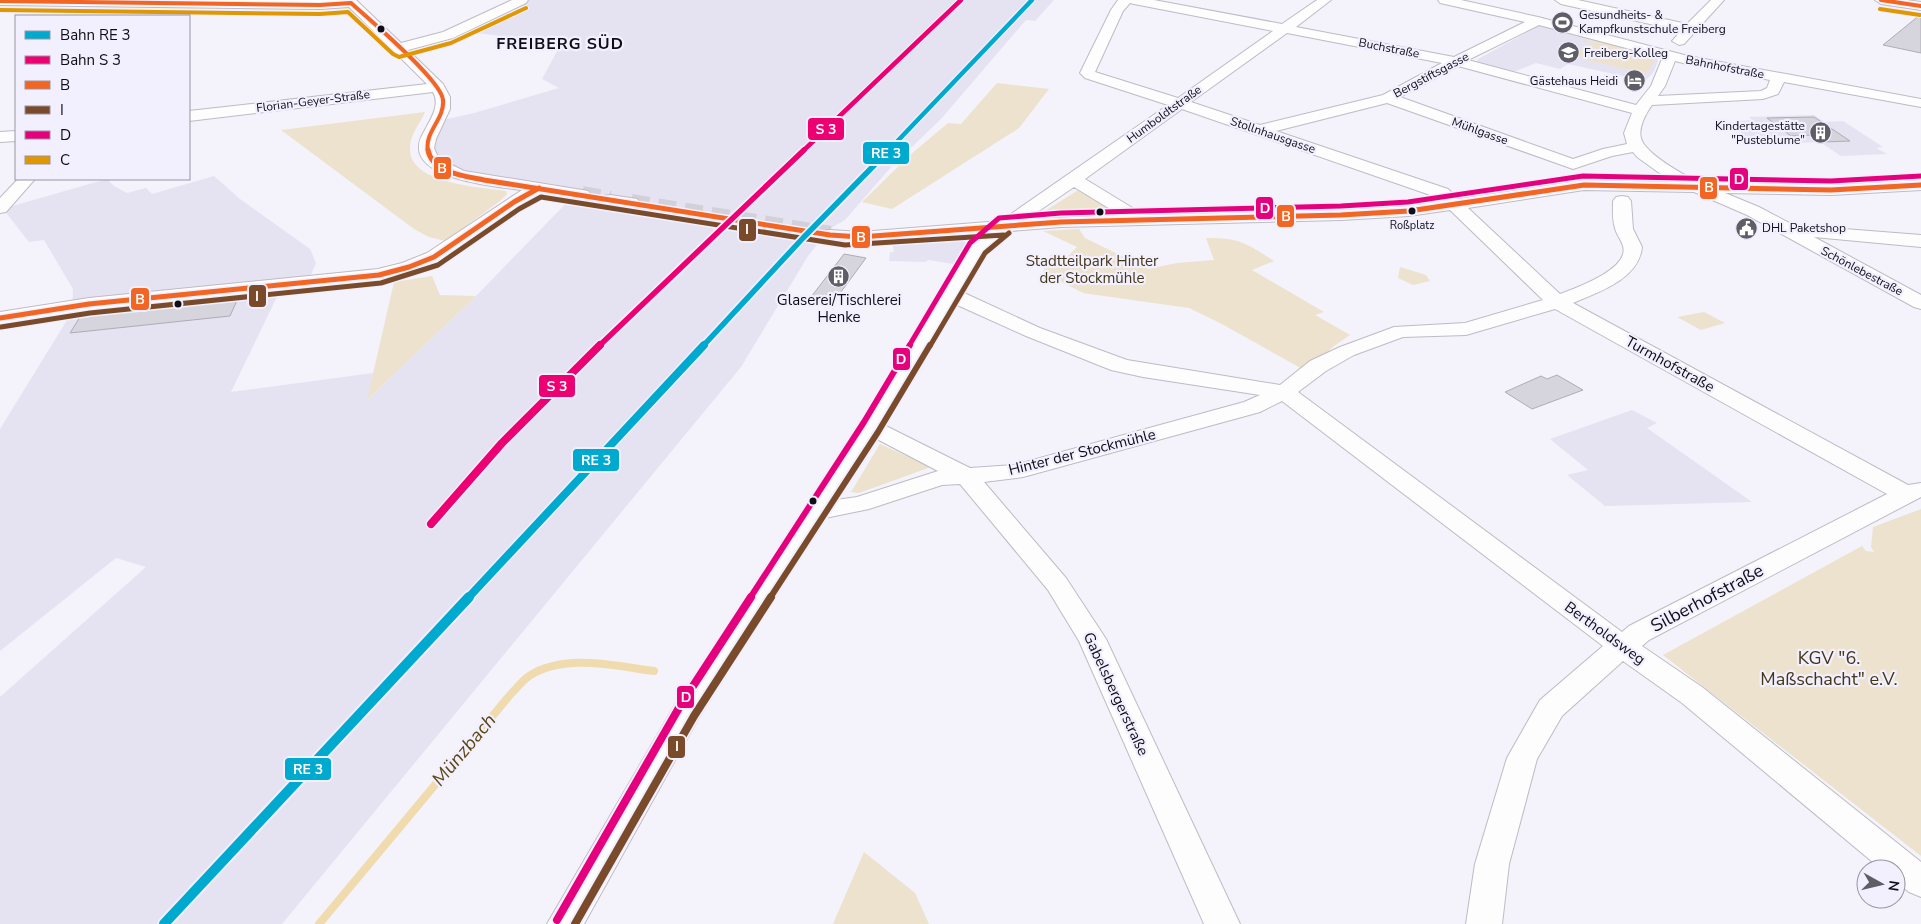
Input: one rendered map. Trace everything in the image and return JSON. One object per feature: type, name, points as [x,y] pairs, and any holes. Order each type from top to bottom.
[{"type":"street","points":[[399,48],[448,35],[522,0]]},
{"type":"street","name":"Stollnhausgasse","points":[[1125,0],[1117,10],[1086,73],[1261,130],[1442,193],[1456,205]]},
{"type":"street","name":"Buchstraße","points":[[1134,0],[1284,27],[1458,62],[1643,106],[1763,95],[1773,91],[1778,78]]},
{"type":"street","name":"Humboldtstraße","points":[[565,924],[687,711],[871,427],[981,243],[1074,179],[1284,27],[1325,0]]},
{"type":"street","name":"Bahnhofstraße","points":[[1444,0],[1538,21],[1666,54],[1778,78],[1921,102]]},
{"type":"street","points":[[1561,0],[1690,29]]},
{"type":"street","points":[[1696,188],[1671,175],[1637,146],[1633,141],[1632,133],[1643,106],[1658,86],[1669,59],[1666,54],[1718,0]]},
{"type":"street","points":[[1881,0],[1921,6]]},
{"type":"street","points":[[0,1],[175,7],[320,5],[350,1],[438,87],[443,98],[442,106],[440,116],[428,139],[427,150],[429,156],[435,162],[460,174],[582,196]]},
{"type":"street","name":"Bergstiftsgasse","points":[[1261,130],[1388,98],[1538,21]]},
{"type":"street","name":"Florian-Geyer-Straße","points":[[190,116],[438,87]]},
{"type":"street","name":"Mühlgasse","points":[[1388,98],[1573,164],[1609,152],[1637,146]]},
{"type":"street","points":[[0,138],[15,136]]},
{"type":"street","points":[[1074,179],[1140,220]]},
{"type":"street","points":[[0,208],[26,180]]},
{"type":"street","points":[[830,235],[860,236],[1061,222],[1373,214],[1456,205],[1584,185],[1854,190],[1921,185]]},
{"type":"street","points":[[0,318],[141,298],[378,275],[409,267],[434,257],[514,202],[539,188]]},
{"type":"street","name":"Schönlebestraße","points":[[1696,188],[1753,211],[1921,302]]},
{"type":"street","points":[[1753,189],[1746,195],[1753,211]]},
{"type":"street","points":[[610,200],[631,203]]},
{"type":"street","name":"Hinter der Stockmühle","points":[[817,511],[860,504],[938,478],[1015,472],[1252,407],[1284,392],[1318,366],[1347,351],[1380,338],[1401,331],[1466,329],[1557,302],[1593,288],[1619,272],[1629,262],[1633,247],[1624,229],[1622,201]]},
{"type":"street","name":"Turmhofstraße","points":[[1456,205],[1502,252],[1557,302],[1913,491]]},
{"type":"street","points":[[1786,230],[1921,241]]},
{"type":"street","points":[[950,294],[1033,332],[1118,365],[1143,371],[1284,392]]},
{"type":"street","name":"Bertholdsweg","points":[[1284,392],[1622,647],[1692,695],[1921,882]]},
{"type":"street","name":"Gabelsbergerstraße","points":[[871,427],[966,476],[1057,584],[1092,639],[1222,924]]},
{"type":"street","name":"Silberhofstraße","points":[[1484,924],[1494,856],[1510,796],[1522,758],[1551,708],[1594,668],[1640,633],[1913,491]]},
{"type":"shaded area","points":[[525,0],[1054,0],[1035,21],[1026,20],[941,119],[892,166],[845,220],[833,227],[821,240],[808,256],[741,367],[282,924],[0,924],[0,697],[146,567],[116,558],[0,651],[0,429],[72,312],[73,289],[44,240],[29,242],[7,214],[9,207],[104,180],[108,180],[114,186],[127,193],[146,188],[152,194],[214,176],[240,199],[310,249],[316,263],[310,277],[285,280],[231,392],[373,373],[368,399],[476,296],[577,192],[456,171],[440,161],[434,148],[434,138],[443,120],[559,88],[542,79],[561,44],[461,31]]},
{"type":"shaded area","name":"Freiberg-Kolleg","points":[[1540,25],[1641,50],[1655,56],[1658,61],[1653,73],[1645,81],[1568,64],[1560,69],[1536,63],[1513,72],[1477,62],[1478,59]]},
{"type":"shaded area","points":[[1814,115],[1825,122],[1843,121],[1883,147],[1876,148],[1887,154],[1841,156],[1820,142],[1755,145],[1741,134],[1740,121],[1752,120],[1749,117]]},
{"type":"shaded area","points":[[959,237],[967,243],[953,264],[928,260],[926,262],[889,261],[890,252],[894,252],[892,243]]},
{"type":"shaded area","points":[[1632,410],[1657,423],[1647,428],[1752,502],[1605,506],[1567,475],[1588,470],[1550,439]]},
{"type":"green space","points":[[1599,40],[1638,50],[1654,57],[1655,60],[1647,73],[1585,60],[1574,54],[1592,44],[1582,41],[1595,43]]},
{"type":"green space","points":[[997,83],[1049,89],[1019,128],[892,209],[862,202],[910,155],[948,123],[961,124]]},
{"type":"green space","points":[[425,112],[410,143],[413,160],[421,169],[448,182],[506,191],[507,194],[445,241],[429,237],[414,229],[281,130]]},
{"type":"green space","points":[[1080,189],[1119,213],[1040,214]]},
{"type":"green space","name":"Stadtteilpark Hinter der Stockmühle","points":[[1079,229],[1085,238],[1148,269],[1177,263],[1214,260],[1206,238],[1227,239],[1242,243],[1274,261],[1252,270],[1324,312],[1315,315],[1350,335],[1334,346],[1306,371],[1189,308],[1083,293],[1043,272],[1050,255],[1067,257],[1077,247],[1043,231]]},
{"type":"green space","points":[[1400,267],[1426,275],[1430,281],[1413,285],[1398,278]]},
{"type":"green space","points":[[432,276],[440,295],[476,296],[367,400],[394,282]]},
{"type":"green space","points":[[1704,312],[1725,323],[1701,330],[1677,317]]},
{"type":"green space","points":[[880,444],[931,467],[859,493],[851,492]]},
{"type":"green space","name":"KGV \"6. Maßschacht\" e.V.","points":[[1921,509],[1921,856],[1663,655],[1862,546],[1866,551],[1874,552],[1871,547],[1873,527]]},
{"type":"green space","points":[[864,852],[915,893],[929,924],[833,924]]},
{"type":"building","points":[[1921,14],[1921,53],[1883,45]]},
{"type":"building","name":"Kindertagestätte \"Pusteblume\"","points":[[1814,117],[1850,141],[1823,142],[1813,135],[1791,136],[1767,118]]},
{"type":"building","name":"Glaserei/Tischlerei Henke","points":[[844,254],[866,258],[835,300],[811,297]]},
{"type":"building","points":[[238,298],[230,316],[70,333],[82,314]]},
{"type":"building","points":[[1557,375],[1583,390],[1532,409],[1505,392],[1541,376],[1547,379]]},
{"type":"waterway","name":"Münzbach","points":[[319,924],[510,695],[529,676],[543,669],[574,663],[607,664],[654,671]]},
{"type":"tunnel","points":[[582,195],[610,200]]},
{"type":"tunnel","points":[[631,203],[830,235]]},
{"type":"transit line","points":[[431,524],[502,443],[560,383],[961,0]]},
{"type":"transit line","points":[[164,924],[803,238],[992,44],[1032,0]]},
{"type":"transit line","name":"B","points":[[1881,0],[1921,6]]},
{"type":"transit line","name":"B","points":[[0,1],[320,5],[351,3]]},
{"type":"transit line","name":"B","points":[[351,3],[383,31],[438,87],[443,98],[443,104],[427,146],[433,161],[440,167],[458,174],[484,180],[830,235],[860,237],[1061,222],[1341,215],[1409,211],[1584,185],[1831,190],[1921,185]]},
{"type":"transit line","name":"C","points":[[0,10],[320,14],[348,12],[393,54],[399,57],[451,43],[526,8]]},
{"type":"transit line","name":"C","points":[[1880,9],[1920,15]]},
{"type":"transit line","name":"D","points":[[557,920],[680,706],[864,422],[970,243],[999,218],[1061,213],[1341,206],[1408,202],[1583,176],[1831,181],[1921,176]]},
{"type":"transit line","name":"B","points":[[0,318],[89,304],[379,275],[409,267],[434,257],[514,202],[539,188]]},
{"type":"transit line","name":"I","points":[[1,327],[90,313],[381,283],[438,265],[519,209],[541,197],[845,245],[1004,235]]},
{"type":"transit line","name":"I","points":[[575,924],[694,716],[878,432],[985,253],[1009,233]]},
{"type":"place","name":"Gesundheits- & Kampfkunstschule Freiberg","points":[[1563,22]]},
{"type":"place","name":"Freiberg-Kolleg","points":[[1568,53]]},
{"type":"place","name":"Gästehaus Heidi","points":[[1634,81]]},
{"type":"place","name":"Kindertagestätte \"Pusteblume\"","points":[[1821,133]]},
{"type":"place","name":"Roßplatz","points":[[1412,211]]},
{"type":"place","name":"DHL Paketshop","points":[[1746,228]]},
{"type":"place","name":"Glaserei/Tischlerei Henke","points":[[839,277]]},
{"type":"district","name":"FREIBERG SÜD","points":[[560,44]]}]
